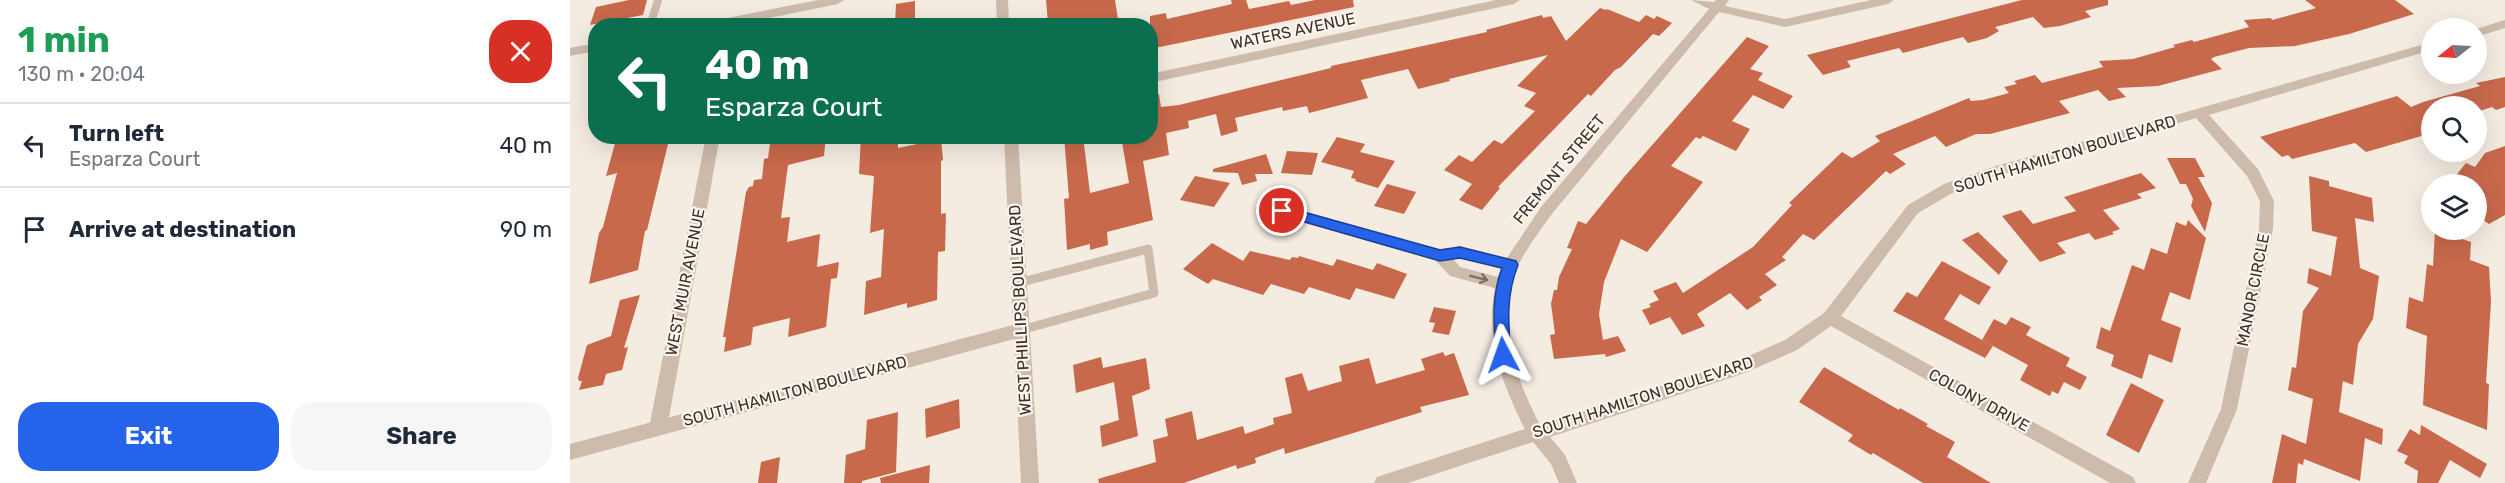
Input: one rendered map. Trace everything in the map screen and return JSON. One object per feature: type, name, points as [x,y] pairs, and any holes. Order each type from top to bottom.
[{"type":"street","points":[[757,18],[838,0]]},
{"type":"street","points":[[1002,0],[1003,18]]},
{"type":"street","name":"WATERS AVENUE","points":[[1158,77],[1514,0]]},
{"type":"street","points":[[1697,0],[1720,4],[1785,23],[1888,0]]},
{"type":"street","name":"FREMONT STREET","points":[[1568,483],[1558,459],[1536,433],[1514,392],[1503,355],[1500,319],[1503,284],[1511,265],[1546,211],[1720,4]]},
{"type":"street","points":[[2487,30],[2505,24]]},
{"type":"street","points":[[570,52],[588,49]]},
{"type":"street","name":"SOUTH HAMILTON BOULEVARD","points":[[1383,483],[1417,478],[1536,433],[1739,368],[1791,345],[1830,318],[1913,209],[1949,188],[1996,171],[2421,49]]},
{"type":"street","name":"MANOR CIRCLE","points":[[2197,483],[2229,409],[2266,229],[2267,201],[2253,173],[2200,114]]},
{"type":"street","name":"WEST MUIR AVENUE","points":[[658,428],[711,144]]},
{"type":"street","name":"WEST PHILLIPS BOULEVARD","points":[[1011,144],[1030,483]]},
{"type":"street","points":[[1282,211],[1440,255],[1460,252],[1511,265]]},
{"type":"street","points":[[1440,255],[1455,272],[1503,284]]},
{"type":"street","name":"COLONY DRIVE","points":[[1830,318],[2127,483]]},
{"type":"street","name":"SOUTH HAMILTON BOULEVARD","points":[[570,452],[1021,330]]},
{"type":"lane","points":[[653,18],[658,0]]},
{"type":"lane","points":[[1018,283],[1148,249],[1154,294],[1021,330]]},
{"type":"building","points":[[629,0],[647,0],[643,15],[627,18],[592,18],[596,7]]},
{"type":"building","points":[[1046,0],[1115,0],[1118,18],[1048,18]]},
{"type":"building","points":[[1231,0],[1246,0],[1249,9],[1289,1],[1291,5],[1315,0],[1353,0],[1354,7],[1158,47],[1158,18],[1150,18],[1150,16],[1166,13],[1167,19],[1232,4]]},
{"type":"building","points":[[2022,0],[2108,0],[2108,5],[2085,11],[2091,17],[2060,26],[2044,28],[2033,17],[1995,27],[1999,31],[1987,38],[1968,43],[1963,37],[1903,53],[1899,48],[1847,61],[1851,67],[1823,75],[1807,55]]},
{"type":"building","points":[[2305,0],[2395,0],[2414,14],[2349,34],[2295,46],[2249,48],[2214,57],[2211,59],[2222,69],[2158,86],[2117,88],[2126,97],[2109,101],[2098,90],[2059,101],[2070,113],[1990,134],[1976,134],[1946,147],[1935,136],[1893,154],[1906,164],[1890,174],[1886,171],[1814,240],[1803,234],[1782,257],[1786,260],[1765,274],[1777,285],[1759,297],[1762,300],[1747,310],[1730,293],[1697,314],[1705,326],[1682,335],[1670,317],[1650,325],[1642,310],[1651,307],[1649,304],[1659,300],[1653,291],[1676,282],[1683,293],[1753,247],[1792,205],[1789,203],[1842,152],[1852,158],[1880,141],[1875,136],[1969,98],[1971,101],[1983,100],[2009,93],[2004,87],[2017,84],[2014,81],[2035,75],[2042,83],[2103,67],[2099,61],[2133,59],[2175,47],[2173,45],[2192,40],[2194,42],[2249,27],[2244,20],[2271,18],[2272,20],[2316,8]]},
{"type":"building","points":[[915,1],[915,18],[895,18],[896,4]]},
{"type":"building","points":[[1600,8],[1639,22],[1646,15],[1654,19],[1657,16],[1672,23],[1659,36],[1653,34],[1591,96],[1588,94],[1498,187],[1500,188],[1482,210],[1459,200],[1472,184],[1444,170],[1459,155],[1472,162],[1494,140],[1502,144],[1535,111],[1524,106],[1536,93],[1517,86],[1548,55],[1449,79],[1450,81],[1418,89],[1408,69],[1361,80],[1368,98],[1309,113],[1307,106],[1283,111],[1282,107],[1235,118],[1238,131],[1221,136],[1216,114],[1188,121],[1189,128],[1166,133],[1169,155],[1143,161],[1153,220],[1107,232],[1108,245],[1090,250],[1090,244],[1067,250],[1064,199],[1069,198],[1065,144],[1084,144],[1090,193],[1129,183],[1122,144],[1158,144],[1158,94],[1161,107],[1179,105],[1331,68],[1331,66],[1487,32],[1486,30],[1542,15],[1543,18],[1551,16],[1566,41]]},
{"type":"building","points":[[1747,37],[1769,46],[1750,69],[1763,73],[1758,80],[1793,96],[1783,109],[1753,95],[1732,121],[1750,129],[1736,151],[1703,136],[1700,139],[1696,137],[1671,166],[1703,182],[1647,252],[1621,239],[1604,282],[1599,314],[1603,340],[1618,336],[1626,351],[1606,357],[1605,354],[1554,359],[1550,335],[1555,334],[1551,304],[1554,290],[1557,290],[1559,277],[1572,249],[1567,248],[1578,221],[1586,224]]},
{"type":"building","points":[[2505,77],[2505,107],[2496,110],[2492,107],[2487,109],[2487,96],[2444,96],[2480,86],[2477,84],[2487,84],[2487,81]]},
{"type":"building","points":[[2397,96],[2411,107],[2421,103],[2421,136],[2366,152],[2355,143],[2292,159],[2288,155],[2282,157],[2260,137]]},
{"type":"building","points":[[1337,137],[1365,144],[1360,152],[1395,161],[1378,188],[1355,181],[1356,179],[1351,178],[1354,171],[1321,162]]},
{"type":"building","points":[[615,144],[668,144],[645,231],[638,270],[589,284],[599,233],[603,227],[617,173],[606,176]]},
{"type":"building","points":[[770,144],[825,144],[824,156],[788,165],[781,218],[790,217],[787,242],[820,234],[817,267],[839,262],[837,278],[831,279],[826,327],[788,337],[790,318],[753,327],[751,345],[724,352],[726,337],[723,337],[746,192],[749,187],[753,186],[754,180],[762,179],[764,159],[768,158]]},
{"type":"building","points":[[861,144],[898,144],[898,148],[917,144],[941,144],[941,214],[946,213],[945,251],[938,252],[937,300],[907,308],[907,303],[864,315],[866,281],[881,277],[884,229],[870,233],[874,176],[859,174]]},
{"type":"building","points":[[2505,146],[2505,215],[2489,224],[2487,223],[2487,174],[2457,174],[2466,163],[2475,167],[2479,162],[2487,162],[2487,152]]},
{"type":"building","points":[[1287,151],[1318,153],[1312,175],[1281,173]]},
{"type":"building","points":[[1266,154],[1273,174],[1255,174],[1257,181],[1242,185],[1238,173],[1213,172],[1213,169]]},
{"type":"building","points":[[2167,158],[2195,158],[2205,177],[2198,177],[2212,203],[2205,232],[2191,206],[2193,199],[2186,184],[2180,184]]},
{"type":"building","points":[[2141,173],[2156,188],[2137,194],[2142,198],[2103,210],[2120,229],[2112,232],[2114,234],[2095,240],[2089,233],[2057,243],[2066,253],[2040,262],[2002,216],[2021,210],[2033,224],[2076,211],[2064,197]]},
{"type":"building","points":[[1195,176],[1230,183],[1214,207],[1180,200]]},
{"type":"building","points":[[2309,176],[2329,181],[2329,186],[2372,198],[2374,222],[2355,218],[2360,268],[2379,276],[2373,319],[2358,344],[2353,385],[2343,381],[2339,412],[2383,429],[2382,445],[2365,438],[2360,481],[2304,459],[2303,465],[2298,463],[2296,483],[2272,483],[2282,434],[2306,444],[2313,399],[2288,390],[2292,367],[2296,368],[2303,311],[2319,288],[2307,283],[2309,268],[2331,276],[2337,237],[2312,231]]},
{"type":"building","points":[[1387,184],[1416,192],[1404,214],[1374,206]]},
{"type":"building","points":[[2188,220],[2206,238],[2190,300],[2170,292],[2161,320],[2181,328],[2172,363],[2149,354],[2142,379],[2111,366],[2114,355],[2096,348],[2101,327],[2110,331],[2132,265],[2144,270],[2151,248],[2167,254],[2176,222],[2186,226]]},
{"type":"building","points":[[1978,232],[2008,261],[1999,275],[1962,240]]},
{"type":"building","points":[[2434,240],[2465,240],[2471,242],[2470,260],[2489,267],[2491,302],[2486,383],[2489,384],[2487,430],[2423,405],[2427,336],[2406,328],[2409,297],[2423,302],[2427,264],[2433,266]]},
{"type":"building","points":[[1212,243],[1243,261],[1250,251],[1290,260],[1292,257],[1298,258],[1299,256],[1333,266],[1337,259],[1373,270],[1377,263],[1407,274],[1394,299],[1356,288],[1350,300],[1309,287],[1304,294],[1271,284],[1263,295],[1213,279],[1208,284],[1183,269]]},
{"type":"building","points":[[1942,261],[1991,287],[1979,305],[1960,294],[1944,319],[1993,346],[1985,358],[1893,311],[1907,292],[1917,297]]},
{"type":"building","points":[[640,295],[624,348],[628,347],[622,370],[606,374],[603,385],[579,390],[582,381],[578,378],[587,345],[611,336],[620,300]]},
{"type":"building","points":[[1434,307],[1456,311],[1449,335],[1432,332],[1435,323],[1429,322]]},
{"type":"building","points":[[2011,317],[2031,327],[2026,335],[2070,358],[2066,366],[2087,377],[2080,390],[2064,382],[2058,394],[2052,391],[2050,396],[2020,380],[2028,365],[1982,340],[1994,319],[2006,325]]},
{"type":"building","points":[[1443,352],[1445,356],[1454,353],[1469,395],[1420,407],[1422,412],[1285,454],[1284,448],[1255,458],[1256,463],[1237,469],[1236,465],[1184,483],[1099,483],[1098,479],[1156,462],[1153,440],[1168,436],[1165,419],[1192,411],[1197,440],[1243,426],[1245,434],[1274,424],[1273,418],[1292,413],[1285,378],[1302,373],[1308,391],[1342,381],[1339,366],[1369,358],[1376,384],[1425,370],[1421,359]]},
{"type":"building","points":[[1101,357],[1103,368],[1146,358],[1150,389],[1132,396],[1138,436],[1102,447],[1100,426],[1119,420],[1114,382],[1076,393],[1073,365]]},
{"type":"building","points":[[1824,367],[1928,424],[1926,426],[1955,442],[1947,457],[1991,483],[1923,483],[1848,441],[1853,435],[1799,402]]},
{"type":"building","points":[[2131,383],[2164,400],[2139,453],[2106,435]]},
{"type":"building","points":[[959,399],[960,428],[926,438],[925,409]]},
{"type":"building","points":[[898,412],[896,472],[862,481],[862,483],[844,483],[846,455],[865,449],[867,420]]},
{"type":"building","points":[[2421,425],[2487,464],[2480,478],[2450,460],[2438,483],[2417,483],[2418,471],[2404,463],[2408,456],[2397,451],[2410,429],[2420,435]]},
{"type":"building","points":[[780,457],[777,483],[758,483],[761,462]]},
{"type":"building","points":[[930,465],[929,483],[881,483],[880,478]]},
{"type":"route","points":[[1282,211],[1440,255],[1460,252],[1511,265],[1503,284],[1500,319],[1503,355]]}]
